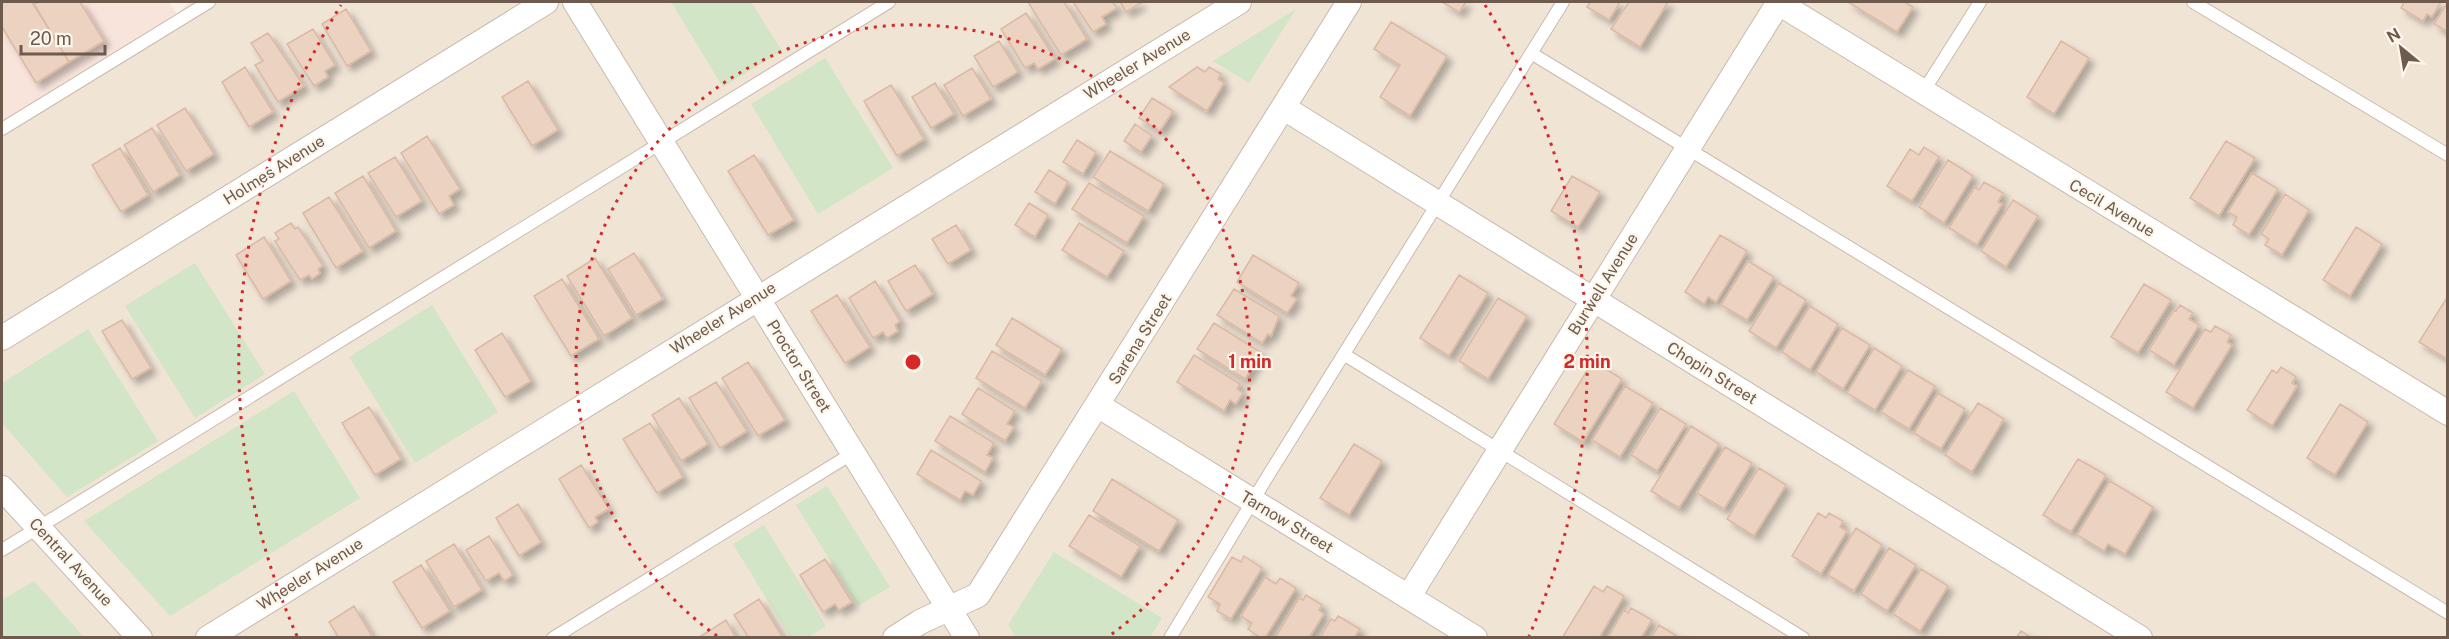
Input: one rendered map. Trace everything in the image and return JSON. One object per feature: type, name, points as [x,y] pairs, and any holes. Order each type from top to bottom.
[{"type":"street","name":"Holmes Avenue","points":[[2,338],[546,2]]},
{"type":"street","name":"Proctor Street","points":[[575,2],[967,638]]},
{"type":"street","name":"Wheeler Avenue","points":[[208,638],[757,297],[1239,2]]},
{"type":"street","name":"Sarena Street","points":[[894,638],[978,595],[1349,2]]},
{"type":"street","name":"Cecil Avenue","points":[[1778,2],[2448,413]]},
{"type":"street","name":"Burwell Avenue","points":[[1409,596],[1689,150],[1778,2]]},
{"type":"street","name":"Chopin Street","points":[[1284,108],[1437,205],[2140,638]]},
{"type":"street","name":"Tarnow Street","points":[[1098,406],[1475,638]]},
{"type":"street","name":"Central Avenue","points":[[2,488],[140,638]]},
{"type":"lane","points":[[2,129],[194,5],[209,2]]},
{"type":"lane","points":[[2,550],[889,2]]},
{"type":"lane","points":[[1170,638],[1252,500],[1345,355],[1563,2]]},
{"type":"lane","points":[[1923,92],[1980,2]]},
{"type":"lane","points":[[2193,2],[2448,155]]},
{"type":"lane","points":[[1531,53],[2448,613]]},
{"type":"lane","points":[[1345,355],[1803,638]]},
{"type":"lane","points":[[553,638],[853,453]]},
{"type":"shaded area","points":[[2,2],[169,2],[177,14],[2,124]]},
{"type":"shaded area","points":[[190,2],[2447,2],[2447,637],[2,638],[2,124],[177,14]]},
{"type":"green space","points":[[671,2],[751,2],[782,51],[723,87]]},
{"type":"green space","points":[[1296,9],[1249,83],[1213,61]]},
{"type":"green space","points":[[825,58],[893,168],[818,214],[751,104]]},
{"type":"green space","points":[[195,263],[265,374],[195,418],[125,306]]},
{"type":"green space","points":[[432,305],[498,412],[415,463],[349,357]]},
{"type":"green space","points":[[88,329],[158,441],[67,497],[2,423],[2,383]]},
{"type":"green space","points":[[294,391],[360,498],[170,616],[84,521]]},
{"type":"green space","points":[[827,486],[890,587],[858,606],[796,505]]},
{"type":"green space","points":[[764,525],[826,626],[808,637],[790,637],[733,544]]},
{"type":"green space","points":[[1054,552],[1162,618],[1150,637],[1016,637],[1008,625]]},
{"type":"green space","points":[[34,581],[84,637],[4,637],[2,600]]},
{"type":"building","points":[[2,2],[32,2],[69,62],[36,83],[2,27]]},
{"type":"building","points":[[38,2],[80,2],[104,41],[69,62],[34,4]]},
{"type":"building","points":[[1028,2],[1064,2],[1087,39],[1061,55]]},
{"type":"building","points":[[1073,2],[1113,2],[1117,8],[1102,17],[1106,24],[1093,32]]},
{"type":"building","points":[[1120,2],[1140,2],[1141,3],[1126,12]]},
{"type":"building","points":[[1442,2],[1466,2],[1459,12]]},
{"type":"building","points":[[1590,2],[1620,2],[1609,20],[1587,7]]},
{"type":"building","points":[[1629,2],[1668,2],[1640,47],[1611,29]]},
{"type":"building","points":[[1848,2],[1905,2],[1913,7],[1897,32]]},
{"type":"building","points":[[2404,2],[2441,2],[2432,17],[2427,14],[2423,21],[2401,8]]},
{"type":"building","points":[[2448,2],[2448,32],[2434,24]]},
{"type":"building","points":[[346,9],[371,51],[347,66],[322,24]]},
{"type":"building","points":[[1026,13],[1055,59],[1038,69],[1034,63],[1025,68],[1001,29]]},
{"type":"building","points":[[1391,22],[1447,56],[1410,116],[1380,97],[1400,65],[1374,49]]},
{"type":"building","points":[[313,29],[335,65],[325,71],[328,77],[314,86],[287,44]]},
{"type":"building","points":[[268,33],[304,86],[278,102],[255,65],[263,61],[251,43]]},
{"type":"building","points":[[999,41],[1018,72],[993,87],[974,56]]},
{"type":"building","points":[[2061,41],[2089,58],[2054,114],[2027,97]]},
{"type":"building","points":[[245,67],[273,112],[249,127],[222,82]]},
{"type":"building","points":[[1197,67],[1205,72],[1209,67],[1221,74],[1218,79],[1224,83],[1207,111],[1169,87]]},
{"type":"building","points":[[972,68],[991,99],[963,116],[944,85]]},
{"type":"building","points":[[528,81],[558,130],[532,146],[502,97]]},
{"type":"building","points":[[935,83],[954,114],[931,128],[912,97]]},
{"type":"building","points":[[891,85],[924,139],[897,156],[864,101]]},
{"type":"building","points":[[1152,98],[1173,111],[1160,131],[1139,118]]},
{"type":"building","points":[[185,108],[214,154],[186,171],[157,125]]},
{"type":"building","points":[[1135,124],[1152,136],[1141,152],[1124,141]]},
{"type":"building","points":[[152,128],[180,175],[153,192],[124,145]]},
{"type":"building","points":[[427,136],[460,189],[449,196],[454,205],[439,214],[401,153]]},
{"type":"building","points":[[1077,140],[1096,152],[1083,174],[1063,162]]},
{"type":"building","points":[[2226,141],[2255,158],[2219,216],[2190,198]]},
{"type":"building","points":[[1924,147],[1939,157],[1912,201],[1887,186],[1910,149],[1919,155]]},
{"type":"building","points":[[120,148],[148,195],[121,212],[92,165]]},
{"type":"building","points":[[1110,151],[1164,184],[1148,211],[1093,177]]},
{"type":"building","points":[[754,155],[794,220],[768,235],[728,171]]},
{"type":"building","points":[[395,157],[422,201],[396,217],[368,173]]},
{"type":"building","points":[[1948,160],[1973,176],[1944,223],[1919,207]]},
{"type":"building","points":[[1049,170],[1068,182],[1055,204],[1035,192]]},
{"type":"building","points":[[2252,173],[2278,189],[2249,235],[2233,225],[2237,217],[2228,212]]},
{"type":"building","points":[[363,176],[396,231],[369,248],[335,193]]},
{"type":"building","points":[[1572,176],[1600,192],[1578,227],[1551,211]]},
{"type":"building","points":[[1984,182],[2003,193],[1998,202],[2002,204],[1977,245],[1949,228],[1975,187],[1979,190]]},
{"type":"building","points":[[1089,183],[1144,216],[1127,243],[1072,209]]},
{"type":"building","points":[[2285,194],[2309,210],[2282,255],[2265,245],[2269,239],[2261,234]]},
{"type":"building","points":[[329,197],[363,251],[336,268],[303,213]]},
{"type":"building","points":[[2013,200],[2038,216],[2006,267],[1981,251]]},
{"type":"building","points":[[1029,203],[1048,215],[1035,237],[1015,225]]},
{"type":"building","points":[[291,223],[295,229],[298,227],[323,266],[318,269],[320,273],[312,279],[309,275],[300,280],[275,241],[279,239],[275,233]]},
{"type":"building","points":[[1079,223],[1124,251],[1107,277],[1062,250]]},
{"type":"building","points":[[956,225],[971,250],[948,264],[932,239]]},
{"type":"building","points":[[2356,227],[2382,244],[2350,296],[2323,280]]},
{"type":"building","points":[[1720,235],[1747,251],[1716,302],[1708,297],[1704,304],[1685,292]]},
{"type":"building","points":[[264,237],[291,281],[263,299],[236,255]]},
{"type":"building","points":[[634,253],[663,299],[636,315],[608,269]]},
{"type":"building","points":[[1253,255],[1299,283],[1291,296],[1297,299],[1287,313],[1237,282]]},
{"type":"building","points":[[595,258],[632,318],[604,336],[567,276]]},
{"type":"building","points":[[1748,261],[1774,277],[1747,320],[1721,305]]},
{"type":"building","points":[[915,265],[933,294],[906,311],[888,281]]},
{"type":"building","points":[[1459,275],[1488,293],[1449,356],[1420,338]]},
{"type":"building","points":[[562,279],[599,339],[571,356],[534,296]]},
{"type":"building","points":[[875,281],[900,321],[895,325],[898,331],[887,338],[883,332],[873,338],[849,298]]},
{"type":"building","points":[[1779,283],[1806,300],[1776,348],[1749,331]]},
{"type":"building","points":[[2144,284],[2171,300],[2138,353],[2111,337]]},
{"type":"building","points":[[1234,289],[1279,316],[1271,336],[1268,334],[1262,343],[1217,315]]},
{"type":"building","points":[[837,295],[870,347],[845,363],[811,311]]},
{"type":"building","points":[[2448,296],[2448,357],[2447,359],[2419,342]]},
{"type":"building","points":[[1498,298],[1527,316],[1488,379],[1459,361]]},
{"type":"building","points":[[2180,305],[2193,313],[2189,319],[2199,325],[2174,365],[2149,350],[2174,310],[2176,311]]},
{"type":"building","points":[[1810,306],[1838,324],[1810,370],[1782,352]]},
{"type":"building","points":[[1012,318],[1062,349],[1045,375],[996,345]]},
{"type":"building","points":[[122,320],[151,368],[132,379],[102,331]]},
{"type":"building","points":[[1214,323],[1262,353],[1245,379],[1197,349]]},
{"type":"building","points":[[2215,326],[2231,335],[2227,342],[2232,345],[2193,408],[2166,392],[2205,329],[2211,332]]},
{"type":"building","points":[[1842,328],[1870,345],[1843,389],[1816,372]]},
{"type":"building","points":[[502,333],[531,381],[505,397],[475,350]]},
{"type":"building","points":[[1874,348],[1902,366],[1875,410],[1847,393]]},
{"type":"building","points":[[992,351],[1042,381],[1025,408],[976,378]]},
{"type":"building","points":[[1194,355],[1240,384],[1237,389],[1243,393],[1236,404],[1230,400],[1224,411],[1177,382]]},
{"type":"building","points":[[1593,361],[1622,379],[1583,442],[1554,424]]},
{"type":"building","points":[[748,362],[785,420],[758,436],[722,378]]},
{"type":"building","points":[[2281,367],[2296,377],[2292,383],[2297,386],[2272,426],[2247,410],[2272,370],[2277,373]]},
{"type":"building","points":[[1908,370],[1935,386],[1909,429],[1881,412]]},
{"type":"building","points":[[716,382],[747,431],[720,448],[689,398]]},
{"type":"building","points":[[1625,386],[1653,403],[1620,457],[1592,440]]},
{"type":"building","points":[[978,388],[1015,411],[1007,424],[1014,427],[1005,441],[962,414]]},
{"type":"building","points":[[1938,393],[1965,409],[1941,449],[1914,433]]},
{"type":"building","points":[[679,398],[708,444],[681,461],[652,415]]},
{"type":"building","points":[[1978,403],[2004,419],[1972,472],[1945,455]]},
{"type":"building","points":[[2340,404],[2368,422],[2335,475],[2307,458]]},
{"type":"building","points":[[369,407],[401,459],[375,475],[342,423]]},
{"type":"building","points":[[1660,408],[1686,424],[1657,471],[1631,455]]},
{"type":"building","points":[[950,416],[994,443],[987,455],[993,458],[985,472],[935,441]]},
{"type":"building","points":[[650,423],[683,477],[657,493],[623,439]]},
{"type":"building","points":[[1691,426],[1719,444],[1679,508],[1651,491]]},
{"type":"building","points":[[1354,444],[1382,461],[1349,515],[1320,498]]},
{"type":"building","points":[[1725,447],[1752,463],[1724,509],[1697,493]]},
{"type":"building","points":[[931,450],[981,481],[973,495],[965,491],[960,500],[917,474]]},
{"type":"building","points":[[2078,459],[2106,475],[2071,532],[2043,515]]},
{"type":"building","points":[[581,465],[609,509],[595,517],[598,522],[589,528],[559,479]]},
{"type":"building","points":[[1759,468],[1786,485],[1754,536],[1727,519]]},
{"type":"building","points":[[1112,479],[1178,520],[1159,551],[1093,511]]},
{"type":"building","points":[[2110,481],[2153,507],[2125,554],[2108,544],[2104,551],[2077,535]]},
{"type":"building","points":[[518,504],[541,542],[519,556],[496,518]]},
{"type":"building","points":[[1818,513],[1826,518],[1829,513],[1843,521],[1840,527],[1847,531],[1821,574],[1792,556]]},
{"type":"building","points":[[1089,515],[1140,546],[1121,577],[1069,546]]},
{"type":"building","points":[[1856,528],[1882,545],[1854,591],[1828,575]]},
{"type":"building","points":[[489,536],[513,575],[504,581],[499,573],[486,581],[466,550]]},
{"type":"building","points":[[454,544],[482,590],[454,607],[426,561]]},
{"type":"building","points":[[1889,548],[1916,565],[1887,611],[1861,594]]},
{"type":"building","points":[[1244,556],[1262,568],[1231,619],[1217,611],[1220,604],[1208,597],[1232,557],[1241,562]]},
{"type":"building","points":[[825,559],[852,602],[839,610],[835,604],[823,612],[800,575]]},
{"type":"building","points":[[421,565],[450,611],[422,628],[393,582]]},
{"type":"building","points":[[1921,569],[1948,586],[1920,631],[1893,614]]},
{"type":"building","points":[[1265,577],[1276,584],[1280,578],[1296,588],[1265,638],[1261,638],[1248,629],[1252,623],[1241,616]]},
{"type":"building","points":[[1594,586],[1603,592],[1607,586],[1624,596],[1599,638],[1562,638]]},
{"type":"building","points":[[1306,595],[1322,605],[1319,610],[1324,614],[1309,638],[1275,638],[1299,598],[1303,600]]},
{"type":"building","points":[[759,599],[783,638],[749,638],[734,615]]},
{"type":"building","points":[[354,606],[373,638],[339,638],[329,622]]},
{"type":"building","points":[[1631,608],[1652,620],[1641,638],[1608,638],[1624,610],[1628,613]]},
{"type":"building","points":[[1338,616],[1360,629],[1354,638],[1320,638],[1331,619],[1335,621]]},
{"type":"building","points":[[726,620],[736,638],[702,638],[701,636]]},
{"type":"building","points":[[1659,625],[1680,638],[1651,638]]},
{"type":"building","points":[[2021,631],[2032,638],[2016,638]]}]
